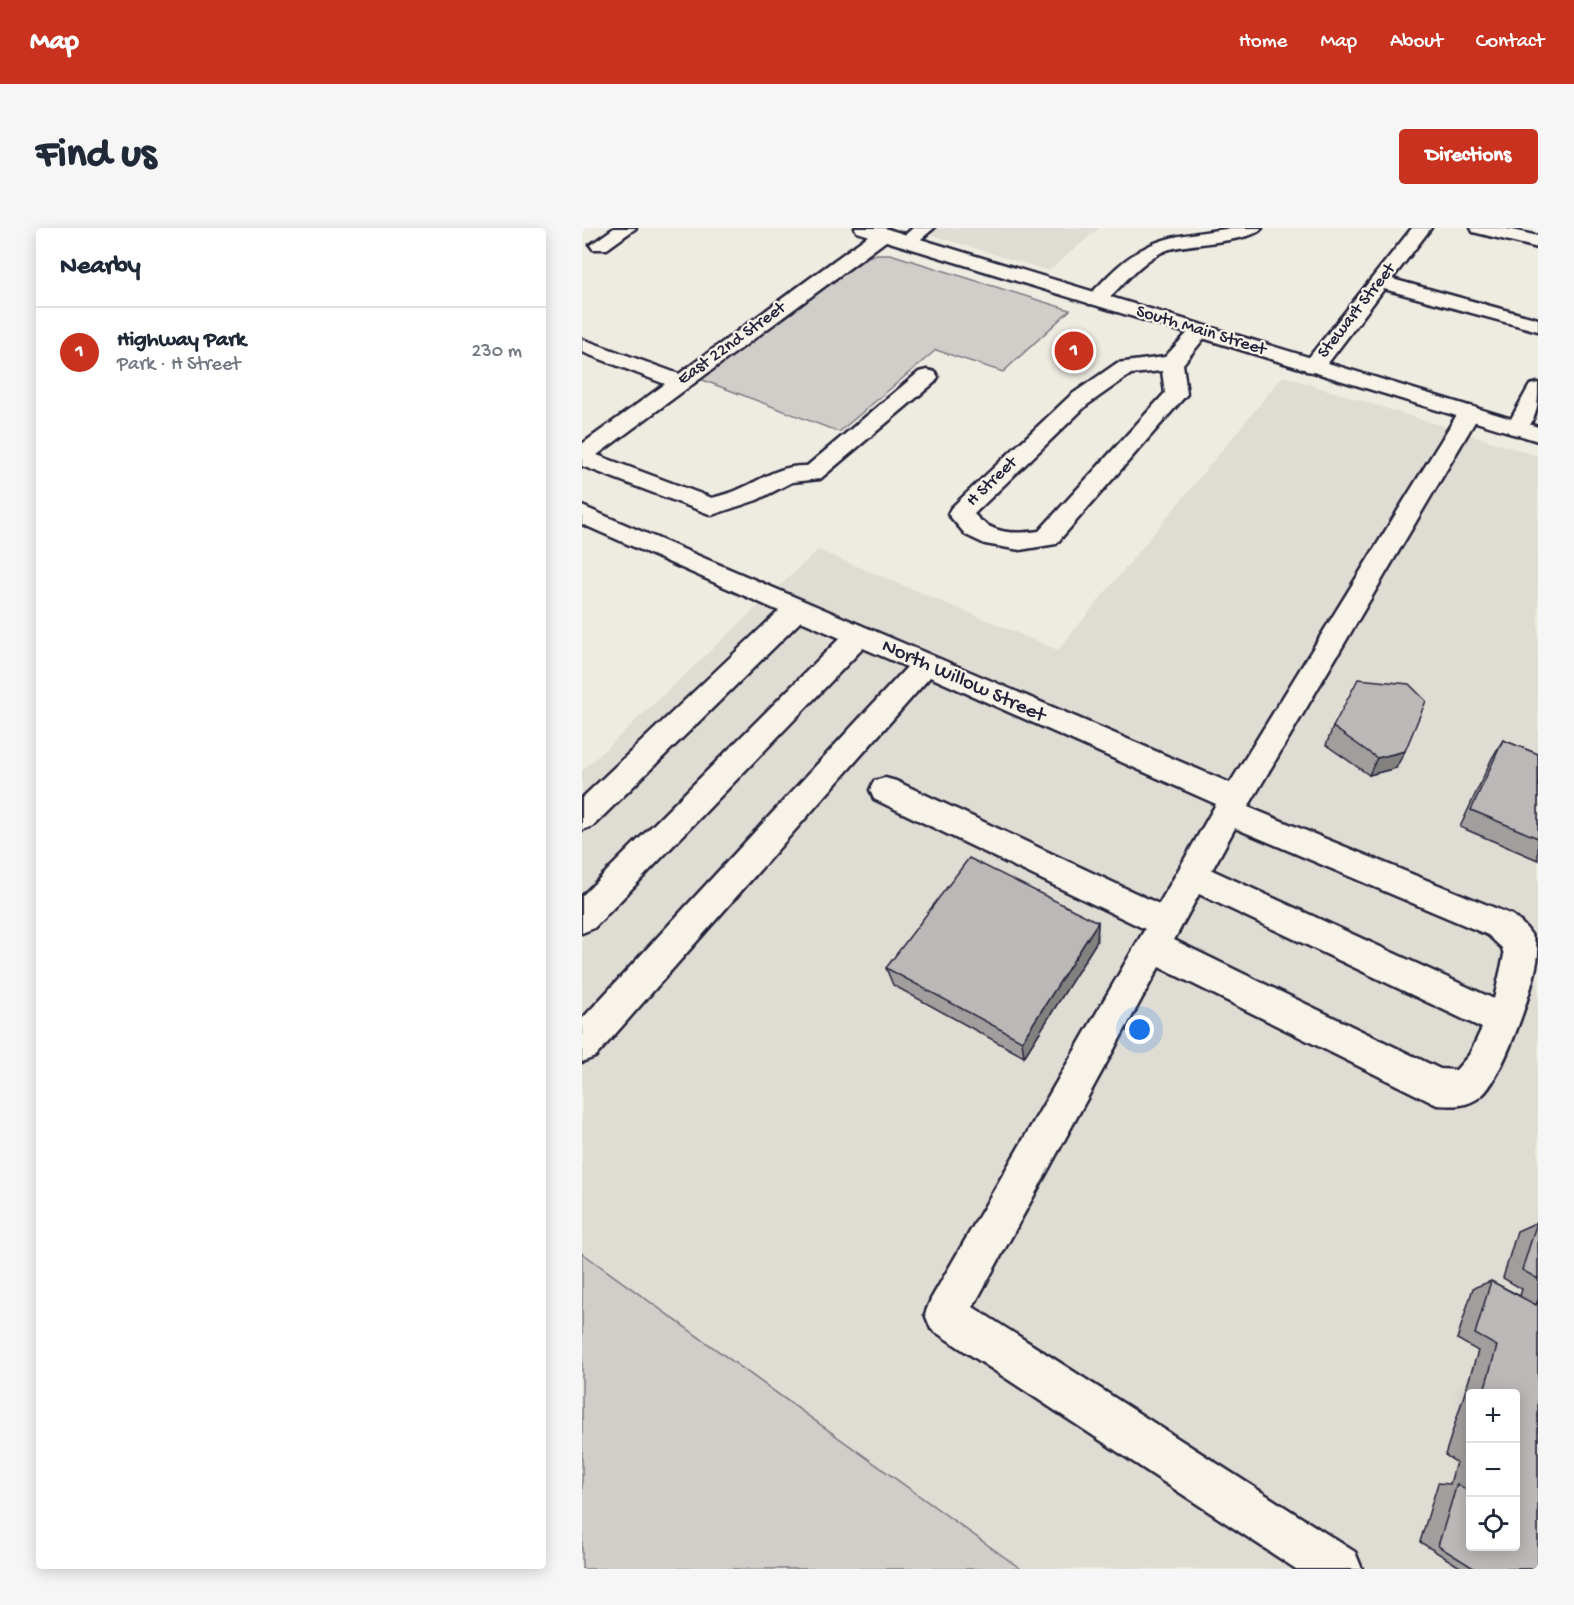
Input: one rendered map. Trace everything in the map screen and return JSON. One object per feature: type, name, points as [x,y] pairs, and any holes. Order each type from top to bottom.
[{"type":"street","points":[[600,244],[627,228]]},
{"type":"street","points":[[907,241],[925,228]]},
{"type":"street","points":[[1096,300],[1145,253],[1161,245],[1239,233],[1253,228]]},
{"type":"street","name":"Stewart Street","points":[[1314,366],[1422,228]]},
{"type":"street","points":[[1480,228],[1538,242]]},
{"type":"street","name":"South Main Street","points":[[873,231],[1528,431]]},
{"type":"street","name":"East 22nd Street","points":[[582,456],[681,382],[873,231]]},
{"type":"street","points":[[1380,282],[1538,325]]},
{"type":"street","points":[[1172,363],[1200,331]]},
{"type":"street","points":[[582,345],[681,382]]},
{"type":"street","name":"H Street","points":[[1172,363],[1176,394],[1047,538],[1018,543],[997,538],[977,531],[960,514],[1079,400],[1125,368],[1172,363]]},
{"type":"street","points":[[582,456],[712,507],[753,492],[774,479],[795,472],[812,474],[927,377]]},
{"type":"street","points":[[1528,431],[1538,390]]},
{"type":"street","points":[[1338,1569],[946,1314],[1232,805],[1469,413]]},
{"type":"street","name":"North Willow Street","points":[[582,514],[925,665],[1500,925],[1515,937],[1521,954],[1518,974],[1490,1053],[1475,1077],[1461,1088],[1437,1088],[1159,935],[885,790]]},
{"type":"street","points":[[582,818],[797,609]]},
{"type":"street","points":[[582,918],[858,636]]},
{"type":"street","points":[[582,1045],[925,665]]},
{"type":"street","points":[[1192,876],[1502,1020]]},
{"type":"shaded area","points":[[909,228],[1099,228],[1049,271]]},
{"type":"shaded area","points":[[890,254],[1070,310],[1003,372],[936,350],[839,432],[700,379],[868,257]]},
{"type":"shaded area","points":[[1283,376],[1538,456],[1538,1569],[582,1569],[582,771],[818,550],[1058,650]]},
{"type":"shaded area","points":[[582,1253],[1021,1569],[582,1569]]},
{"type":"building","points":[[1358,679],[1409,684],[1426,701],[1405,751],[1377,758],[1333,727]]},
{"type":"building","points":[[1503,740],[1538,754],[1538,838],[1471,810]]},
{"type":"building","points":[[969,858],[1098,922],[1022,1041],[886,968]]},
{"type":"building","points":[[1538,1222],[1538,1279],[1522,1270]]},
{"type":"building","points":[[1491,1281],[1536,1305],[1538,1299],[1538,1569],[1475,1569],[1438,1546],[1457,1484],[1466,1490],[1466,1551],[1520,1551],[1520,1389],[1484,1389],[1497,1346],[1475,1334]]},
{"type":"place","name":"Highway Park","points":[[1074,351]]}]
